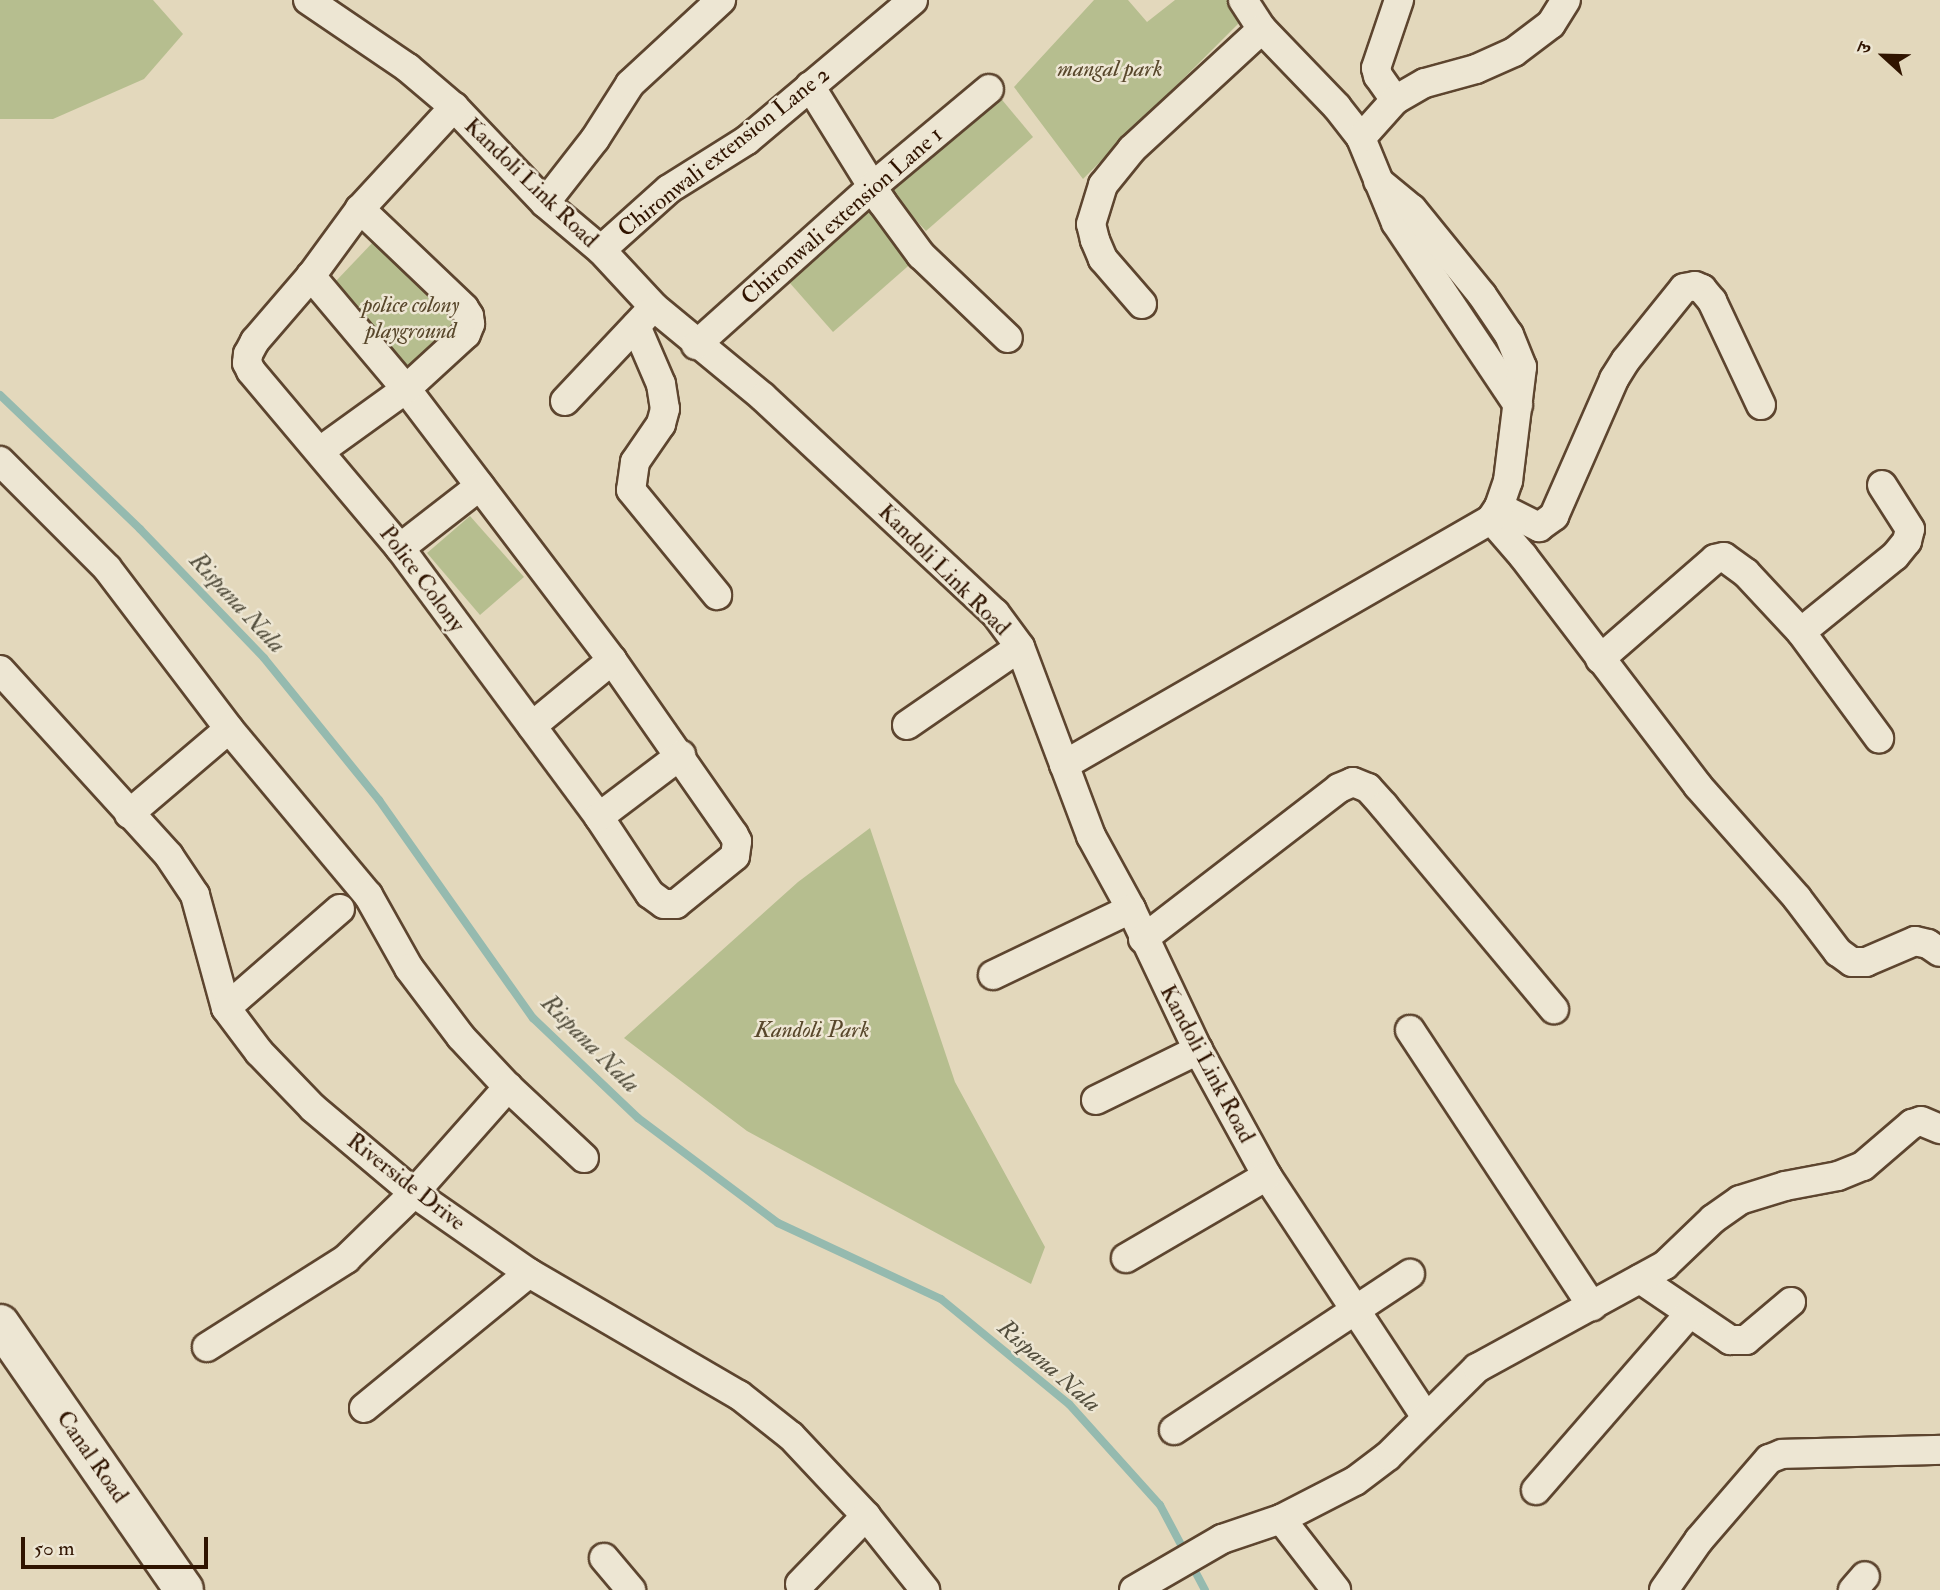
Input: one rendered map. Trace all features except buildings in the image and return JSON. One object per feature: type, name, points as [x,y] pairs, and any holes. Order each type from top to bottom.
[{"type":"street","name":"Kandoli Link Road","points":[[307,0],[408,68],[454,107],[545,203],[601,250],[645,317],[696,345],[773,406],[995,613],[1020,647],[1091,836],[1131,909],[1198,1050],[1267,1176],[1426,1417]]},
{"type":"street","points":[[545,203],[595,139],[630,84],[721,0]]},
{"type":"street","name":"Chironwali extension Lane 2","points":[[601,250],[668,189],[747,140],[913,0]]},
{"type":"street","points":[[1064,765],[1495,513],[1508,481],[1522,367],[1509,335],[1482,295],[1412,209],[1378,181],[1361,138],[1337,107],[1262,29],[1243,0]]},
{"type":"street","points":[[1395,100],[1378,76],[1376,68],[1399,0]]},
{"type":"street","points":[[1361,138],[1395,100],[1426,83],[1476,69],[1514,52],[1551,24],[1566,0]]},
{"type":"street","points":[[1142,304],[1103,259],[1095,240],[1091,224],[1103,185],[1132,149],[1262,29]]},
{"type":"street","points":[[810,86],[873,186],[921,255],[1008,338]]},
{"type":"street","name":"Chironwali extension Lane 1","points":[[696,345],[873,186],[989,89]]},
{"type":"street","points":[[454,107],[360,209],[311,276],[406,389],[681,755],[599,817]]},
{"type":"street","points":[[320,451],[406,389],[466,334],[469,316],[360,209]]},
{"type":"street","name":"Police Colony","points":[[311,276],[255,341],[247,363],[400,548],[599,817],[650,894],[664,904],[676,904],[735,856],[737,849],[734,835],[681,755]]},
{"type":"street","points":[[1495,513],[1538,527],[1554,516],[1614,379],[1684,288],[1695,286],[1702,289],[1712,301],[1761,405]]},
{"type":"street","points":[[565,401],[645,317]]},
{"type":"street","points":[[645,317],[665,409],[661,424],[635,462],[631,490],[718,595]]},
{"type":"street","points":[[0,461],[107,568],[229,729],[368,895],[409,968],[461,1037],[508,1087],[584,1158]]},
{"type":"street","points":[[1801,632],[1895,556],[1907,541],[1910,529],[1882,485]]},
{"type":"street","points":[[400,548],[480,486]]},
{"type":"street","points":[[1495,513],[1523,556],[1698,786],[1797,898],[1838,952],[1852,962],[1866,962],[1915,941],[1928,944],[1940,952]]},
{"type":"street","points":[[1600,659],[1715,559],[1724,557],[1746,573],[1801,632],[1879,738]]},
{"type":"street","points":[[907,725],[1020,647]]},
{"type":"street","points":[[532,726],[612,660]]},
{"type":"street","name":"Riverside Drive","points":[[0,670],[169,856],[195,895],[226,1009],[259,1052],[313,1108],[414,1193],[529,1273],[740,1395],[791,1436],[866,1516],[925,1590]]},
{"type":"street","points":[[129,814],[229,729]]},
{"type":"street","points":[[1143,939],[1339,788],[1353,782],[1368,788],[1384,806],[1554,1009]]},
{"type":"street","points":[[226,1009],[340,909]]},
{"type":"street","points":[[993,975],[1131,909]]},
{"type":"street","points":[[1410,1030],[1592,1306]]},
{"type":"street","points":[[1096,1100],[1198,1050]]},
{"type":"street","points":[[207,1347],[346,1259],[414,1193],[508,1087]]},
{"type":"street","points":[[1140,1586],[1222,1539],[1281,1519],[1355,1481],[1388,1456],[1477,1368],[1665,1265],[1713,1219],[1740,1200],[1785,1186],[1838,1177],[1863,1166],[1912,1124],[1921,1121],[1940,1129]]},
{"type":"street","points":[[1126,1258],[1267,1176]]},
{"type":"street","points":[[364,1408],[529,1273]]},
{"type":"street","points":[[1174,1430],[1355,1313],[1410,1274]]},
{"type":"street","points":[[1640,1279],[1730,1340],[1746,1340],[1791,1302]]},
{"type":"street","points":[[1536,1490],[1689,1314]]},
{"type":"street","name":"Canal Road","points":[[0,1324],[184,1590]]},
{"type":"street","points":[[1664,1590],[1699,1539],[1769,1459],[1782,1454],[1940,1450]]},
{"type":"street","points":[[800,1584],[866,1516]]},
{"type":"street","points":[[1281,1519],[1336,1590]]},
{"type":"street","points":[[604,1558],[631,1590]]},
{"type":"green space","points":[[0,0],[153,0],[183,34],[144,79],[53,119],[0,119]]},
{"type":"green space","name":"mangal park","points":[[1094,0],[1128,0],[1147,22],[1175,0],[1228,0],[1243,19],[1083,179],[1014,87]]},
{"type":"green space","points":[[998,95],[1033,137],[926,231],[889,191]]},
{"type":"green space","points":[[871,209],[915,260],[833,332],[789,282]]},
{"type":"green space","name":"police colony playground","points":[[376,239],[463,318],[408,370],[336,281]]},
{"type":"green space","points":[[470,516],[524,577],[480,615],[427,553]]},
{"type":"green space","name":"Kandoli Park","points":[[870,828],[955,1082],[1045,1247],[1031,1284],[747,1131],[624,1038],[798,882]]},
{"type":"waterway","name":"Rispana Nala","points":[[0,395],[140,529],[264,658],[379,800],[533,1018],[638,1118],[778,1223],[941,1299],[1069,1404],[1160,1505],[1205,1590]]}]
